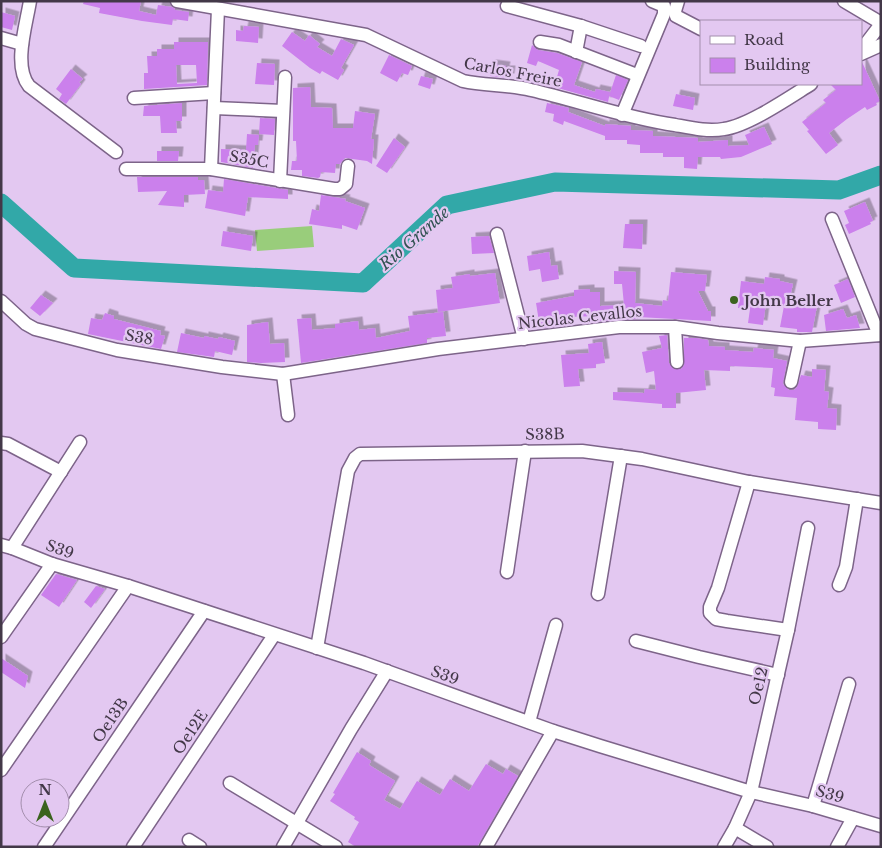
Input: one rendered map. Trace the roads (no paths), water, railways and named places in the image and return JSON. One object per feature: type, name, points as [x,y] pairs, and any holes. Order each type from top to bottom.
[{"type":"street","points":[[30,1],[22,44],[22,73],[25,81],[116,152]]},
{"type":"street","name":"Carlos Freire","points":[[176,1],[366,36],[463,81],[520,87],[622,115],[699,129],[726,129],[753,118],[809,85]]},
{"type":"street","points":[[622,115],[665,10],[664,6],[652,1]]},
{"type":"street","points":[[678,1],[675,11],[676,16],[700,28]]},
{"type":"street","points":[[844,1],[881,24],[862,49]]},
{"type":"street","points":[[507,6],[581,26],[641,46]]},
{"type":"street","points":[[211,169],[218,9]]},
{"type":"street","points":[[576,52],[581,26]]},
{"type":"street","points":[[1,38],[22,44]]},
{"type":"street","points":[[540,42],[559,45],[637,75]]},
{"type":"street","points":[[862,54],[881,45]]},
{"type":"street","points":[[280,181],[285,77]]},
{"type":"street","points":[[134,98],[214,93]]},
{"type":"street","points":[[214,108],[283,111]]},
{"type":"street","name":"S35C","points":[[126,168],[211,169],[340,189],[346,184],[348,166]]},
{"type":"street","points":[[832,219],[880,335]]},
{"type":"street","points":[[497,234],[524,339]]},
{"type":"street","name":"S38","points":[[1,301],[26,324],[54,334],[117,350],[222,367],[283,374]]},
{"type":"street","name":"Nicolas Cevallos","points":[[283,374],[438,349],[619,327],[675,327],[800,341],[880,335]]},
{"type":"street","points":[[675,327],[677,362]]},
{"type":"street","points":[[792,382],[800,341]]},
{"type":"street","points":[[283,374],[288,415]]},
{"type":"street","points":[[7,546],[61,472],[80,442]]},
{"type":"street","points":[[1,443],[8,444],[61,472]]},
{"type":"street","points":[[507,572],[525,450]]},
{"type":"street","name":"S38B","points":[[318,648],[348,471],[355,458],[360,454],[571,450],[621,456],[749,482]]},
{"type":"street","points":[[598,594],[621,456]]},
{"type":"street","points":[[788,630],[727,621],[711,616],[710,607],[718,588],[749,482],[881,503]]},
{"type":"street","points":[[839,584],[846,567],[857,499]]},
{"type":"street","name":"Oe12","points":[[724,847],[735,828],[751,792],[788,630],[808,528]]},
{"type":"street","name":"S39","points":[[7,546],[52,564],[128,586],[387,671],[553,731],[751,792],[812,806],[881,826]]},
{"type":"street","points":[[1,637],[52,564]]},
{"type":"street","points":[[1,770],[128,586]]},
{"type":"street","name":"Oe13B","points":[[44,847],[204,611]]},
{"type":"street","points":[[529,722],[556,626]]},
{"type":"street","name":"Oe12E","points":[[133,847],[274,635]]},
{"type":"street","points":[[636,641],[698,657],[778,674]]},
{"type":"street","points":[[283,847],[387,671]]},
{"type":"street","points":[[812,806],[849,684]]},
{"type":"street","points":[[486,847],[553,731]]},
{"type":"street","points":[[230,783],[336,847]]},
{"type":"street","points":[[838,847],[853,818]]},
{"type":"street","points":[[735,828],[767,847]]},
{"type":"waterway","name":"Rio Grande","points":[[1,203],[74,268],[363,283],[447,205],[555,182],[839,190],[881,175]]},
{"type":"place","name":"John Beller","points":[[734,300]]}]
